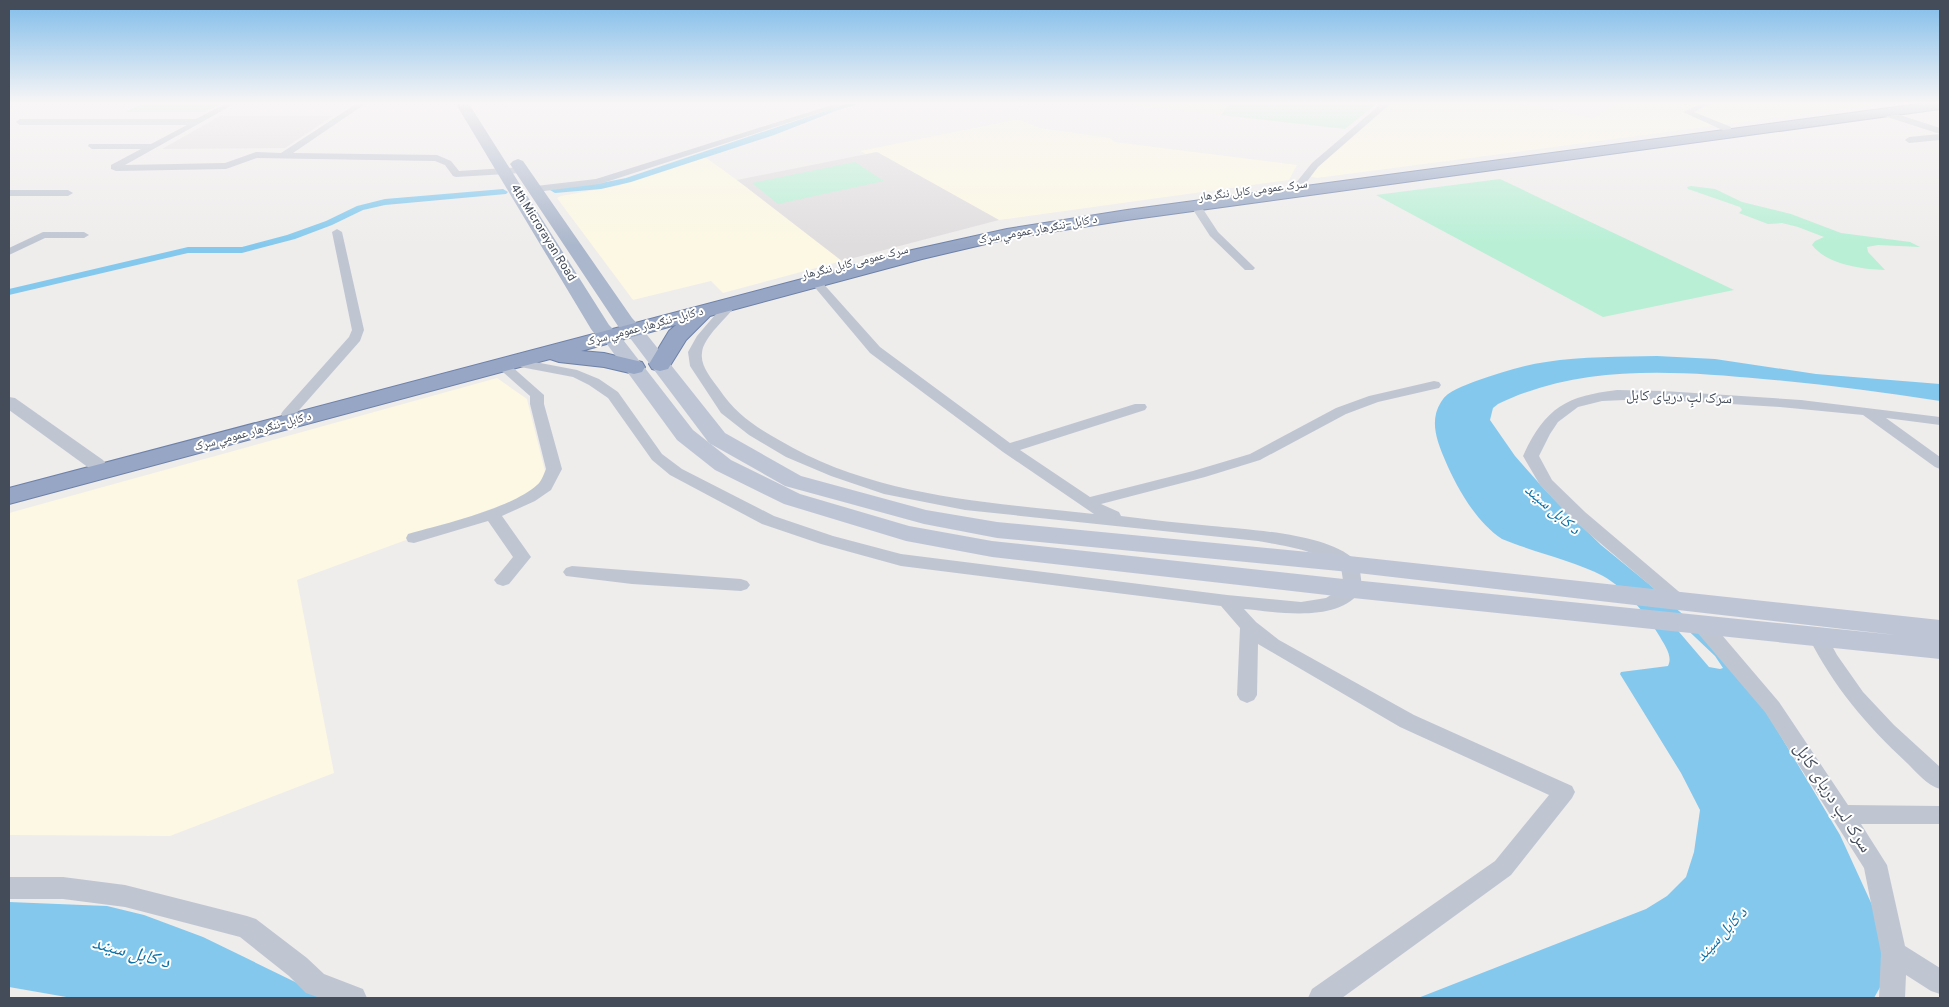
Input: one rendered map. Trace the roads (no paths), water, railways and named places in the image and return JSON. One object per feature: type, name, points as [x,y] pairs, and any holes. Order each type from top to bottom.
[{"type":"highway","name":"سرک عمومی کابل ننگرهار","points":[[617,329],[916,248],[1028,222],[1297,189],[1570,151]]},
{"type":"highway","points":[[1297,189],[1592,151]]},
{"type":"highway","name":"د کابل–ننګرهار عمومي سړک","points":[[9,487],[617,329],[705,311],[918,254],[1007,234],[1297,189]]},
{"type":"highway","points":[[660,364],[677,336],[705,311]]},
{"type":"highway","name":"د کابل–ننګرهار عمومي سړک","points":[[9,496],[508,364],[617,329]]},
{"type":"highway","points":[[543,354],[604,360],[634,367]]},
{"type":"main road","name":"4th Microrayan Road","points":[[491,151],[617,329]]},
{"type":"main road","name":"4th Microrayan Road","points":[[510,151],[536,189],[617,329]]},
{"type":"main road","points":[[617,329],[660,364],[717,438],[793,481],[924,517],[997,530],[1349,564],[1940,630]]},
{"type":"main road","points":[[617,329],[634,367],[685,435],[723,465],[792,499],[906,534],[992,549],[1701,626],[1940,649]]},
{"type":"street","points":[[144,151],[114,167],[226,166],[256,156],[283,156],[438,158],[448,163],[456,174],[522,170]]},
{"type":"street","points":[[283,156],[291,151]]},
{"type":"street","points":[[536,189],[588,184],[696,151]]},
{"type":"street","points":[[1297,189],[1316,165],[1332,151]]},
{"type":"street","points":[[9,193],[68,193]]},
{"type":"street","points":[[1195,205],[1214,234],[1249,268]]},
{"type":"street","points":[[288,414],[355,338],[358,330],[337,232]]},
{"type":"street","points":[[9,252],[43,235],[84,235]]},
{"type":"street","points":[[816,282],[875,350],[1008,449],[1101,511],[1131,522]]},
{"type":"street","points":[[508,364],[577,374],[594,382],[613,395],[644,441],[663,462],[676,472],[768,520],[827,540],[900,560],[1227,601],[1301,608],[1331,604],[1353,589],[1349,564],[1331,553],[1308,544],[1258,536],[965,505],[890,491],[836,473],[791,454],[754,432],[726,410],[697,366],[695,352],[703,336],[731,304]]},
{"type":"street","points":[[414,538],[492,514],[528,498],[545,487],[554,469],[537,404],[537,395],[508,364]]},
{"type":"street","points":[[1088,502],[1199,474],[1255,457],[1341,412],[1374,398],[1434,385]]},
{"type":"street","name":"سرک لبِ دریای کابل","points":[[1675,600],[1580,516],[1546,482],[1531,456],[1548,426],[1565,409],[1574,404],[1614,395],[1642,394],[1760,401],[1866,411],[1940,421]]},
{"type":"street","points":[[9,402],[96,464]]},
{"type":"street","points":[[1008,449],[1140,407]]},
{"type":"street","points":[[1866,411],[1940,464]]},
{"type":"street","points":[[492,514],[522,557],[503,580]]},
{"type":"street","points":[[572,572],[741,585]]},
{"type":"street","points":[[1227,601],[1249,627],[1272,645],[1406,721],[1564,792],[1503,868],[1321,998]]},
{"type":"street","name":"سرک لبِ دریای کابل","points":[[1701,626],[1772,707],[1875,865],[1894,953],[1892,998]]},
{"type":"street","points":[[1246,695],[1249,627]]},
{"type":"street","points":[[1817,636],[1850,692],[1882,729],[1940,780]]},
{"type":"street","points":[[1843,814],[1940,815]]},
{"type":"street","points":[[9,888],[63,888],[125,896],[247,927],[298,966],[314,984],[354,998]]},
{"type":"street","points":[[1894,953],[1940,982]]},
{"type":"water","name":"د کابل سيند","points":[[1657,356],[1715,359],[1816,374],[1940,384],[1940,401],[1808,383],[1696,374],[1629,373],[1595,376],[1562,382],[1530,391],[1498,404],[1493,408],[1490,420],[1515,456],[1545,490],[1601,545],[1650,585],[1699,629],[1758,698],[1840,835],[1878,918],[1884,980],[1874,998],[1418,998],[1646,909],[1667,896],[1686,877],[1694,852],[1700,810],[1681,773],[1620,674],[1621,672],[1668,666],[1670,659],[1666,647],[1642,611],[1612,581],[1580,566],[1502,539],[1493,532],[1476,514],[1461,493],[1439,446],[1435,431],[1437,409],[1448,394],[1493,375],[1529,365],[1560,360]],"holes":[[[1668,619],[1676,619],[1715,656],[1723,668],[1709,667]]]},
{"type":"water","name":"د کابل سيند","points":[[9,902],[107,906],[144,915],[203,937],[328,998],[72,998],[9,987]]},
{"type":"waterway","points":[[555,190],[601,186],[628,180],[716,151]]},
{"type":"waterway","points":[[9,292],[188,250],[242,250],[291,237],[329,223],[360,208],[385,202],[503,192]]}]
